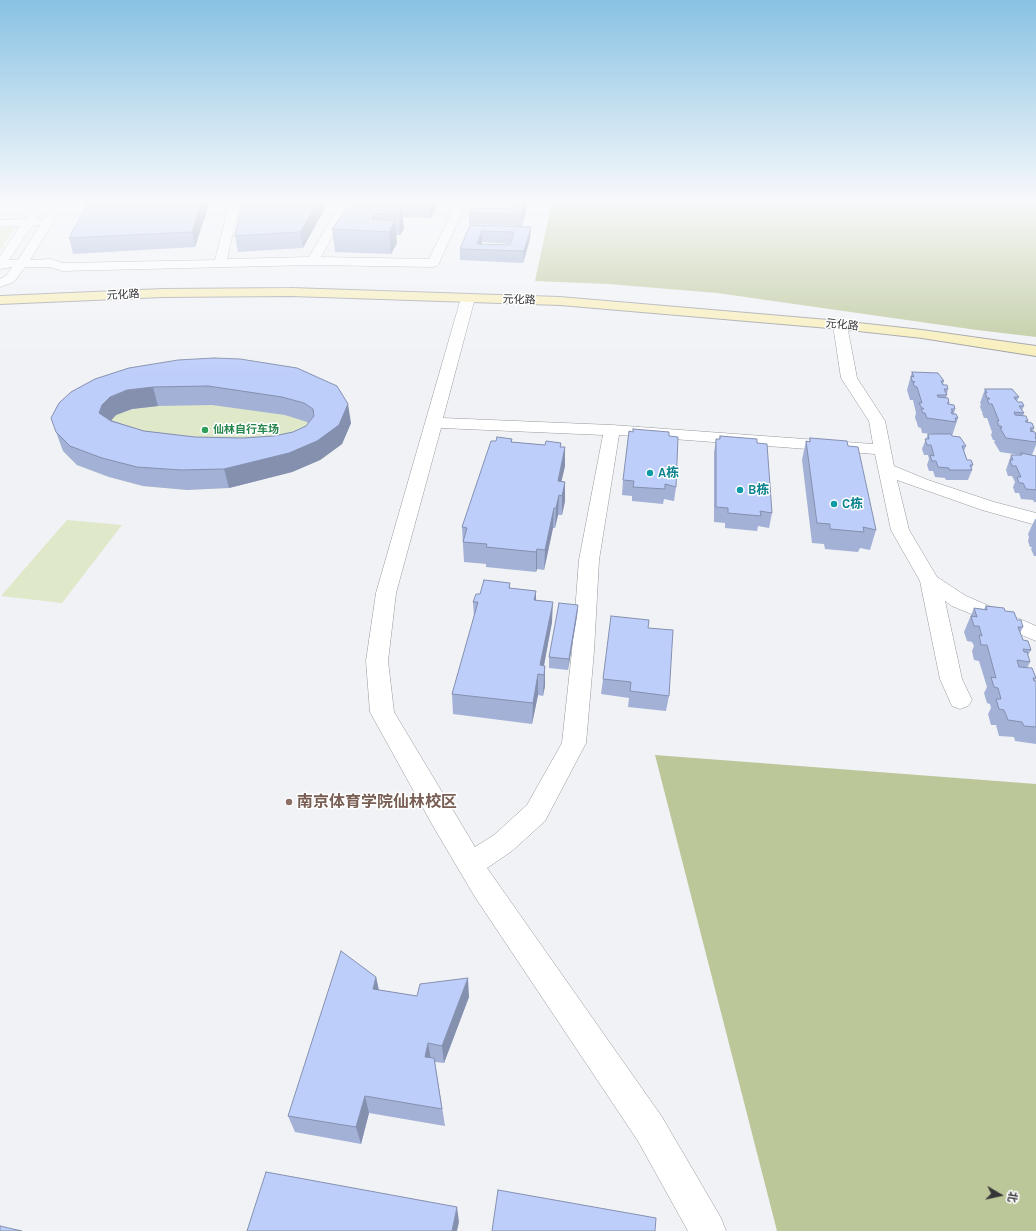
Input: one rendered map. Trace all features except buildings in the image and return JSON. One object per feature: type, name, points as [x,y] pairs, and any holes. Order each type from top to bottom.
[{"type":"street","points":[[5,281],[25,258]]},
{"type":"street","points":[[220,264],[221,258]]},
{"type":"street","points":[[0,264],[51,263],[62,267],[313,261],[433,263],[435,258]]},
{"type":"street","name":"元化路","points":[[0,300],[163,293],[291,292],[560,301],[840,325],[922,334],[1036,351]]},
{"type":"street","points":[[468,298],[386,593],[376,662],[382,712],[442,818],[471,864],[484,888],[650,1129],[708,1231]]},
{"type":"street","points":[[840,325],[850,378],[877,421],[900,530],[930,581],[951,679],[960,700]]},
{"type":"street","points":[[434,423],[612,430],[883,450]]},
{"type":"street","points":[[471,864],[503,843],[536,813],[574,743],[583,651],[589,560],[612,430]]},
{"type":"street","points":[[886,469],[922,484],[981,504],[1036,519]]},
{"type":"street","points":[[930,581],[959,601],[1036,634]]},
{"type":"green space","points":[[540,258],[1036,258],[1036,337],[717,293],[608,284],[535,281]]},
{"type":"green space","name":"仙林自行车场","points":[[101,397],[340,404],[351,423],[342,444],[321,460],[292,472],[229,488],[187,490],[143,486],[109,477],[77,465],[63,451],[58,437]]},
{"type":"green space","points":[[67,520],[122,525],[62,603],[1,596]]},
{"type":"green space","points":[[655,755],[1036,784],[1036,1231],[777,1231]]},
{"type":"place","name":"仙林自行车场","points":[[205,430]]},
{"type":"place","name":"A栋","points":[[650,473]]},
{"type":"place","name":"B栋","points":[[740,490]]},
{"type":"place","name":"C栋","points":[[834,504]]},
{"type":"place","name":"南京体育学院仙林校区","points":[[289,802]]}]
